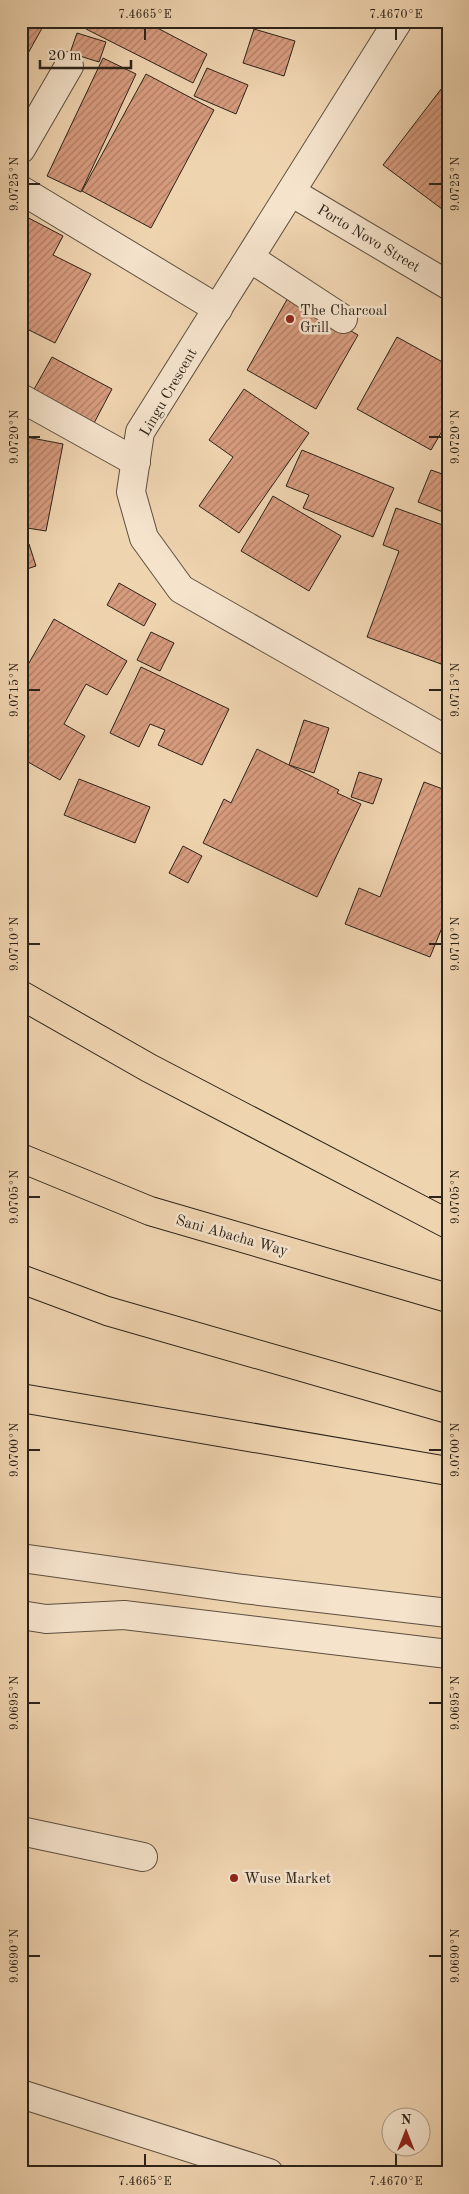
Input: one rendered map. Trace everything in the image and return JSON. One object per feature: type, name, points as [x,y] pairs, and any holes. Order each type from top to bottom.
[{"type":"highway","points":[[21,995],[148,1068],[448,1224]]},
{"type":"highway","name":"Sani Abacha Way","points":[[21,1158],[150,1211],[448,1298]]},
{"type":"highway","points":[[21,1279],[107,1311],[448,1409]]},
{"type":"highway","points":[[21,1398],[448,1471]]},
{"type":"street","name":"Lingu Crescent","points":[[392,24],[291,192],[140,432],[131,492],[144,538],[181,589],[448,740]]},
{"type":"street","points":[[21,149],[69,66]]},
{"type":"street","points":[[21,190],[218,309]]},
{"type":"street","name":"Porto Novo Street","points":[[291,192],[448,285]]},
{"type":"street","points":[[250,258],[343,319]]},
{"type":"street","points":[[21,398],[136,462]]},
{"type":"street","points":[[21,1558],[243,1589],[448,1613]]},
{"type":"street","points":[[21,1615],[46,1619],[124,1615],[448,1654]]},
{"type":"street","points":[[21,1831],[143,1857]]},
{"type":"street","points":[[21,2094],[269,2173]]},
{"type":"building","points":[[21,21],[46,21],[21,66]]},
{"type":"building","points":[[90,21],[144,21],[207,54],[193,83],[86,29]]},
{"type":"building","points":[[254,29],[295,41],[284,76],[243,63]]},
{"type":"building","points":[[77,33],[106,42],[99,62],[70,53]]},
{"type":"building","points":[[103,58],[136,74],[81,192],[47,176]]},
{"type":"building","points":[[207,68],[248,85],[236,114],[194,96]]},
{"type":"building","points":[[146,74],[214,110],[151,228],[82,191]]},
{"type":"building","points":[[448,80],[448,201],[442,209],[383,165]]},
{"type":"building","points":[[21,214],[63,236],[53,255],[91,274],[55,343],[21,326]]},
{"type":"building","points":[[289,296],[358,335],[316,409],[247,370]]},
{"type":"building","points":[[397,337],[448,365],[448,421],[431,450],[357,409]]},
{"type":"building","points":[[52,357],[112,389],[93,425],[32,393]]},
{"type":"building","points":[[244,389],[309,433],[239,533],[199,506],[233,457],[209,440]]},
{"type":"building","points":[[21,436],[63,444],[46,531],[21,527]]},
{"type":"building","points":[[302,450],[394,488],[373,537],[303,508],[309,495],[286,486]]},
{"type":"building","points":[[431,470],[448,476],[448,514],[418,502]]},
{"type":"building","points":[[273,496],[341,536],[309,591],[241,551]]},
{"type":"building","points":[[396,508],[448,527],[448,646],[441,664],[367,637],[399,551],[383,545]]},
{"type":"building","points":[[29,544],[36,566],[21,571],[21,546]]},
{"type":"building","points":[[119,583],[156,604],[144,626],[107,605]]},
{"type":"building","points":[[54,619],[127,661],[107,695],[86,684],[64,724],[85,736],[60,780],[21,758],[21,677]]},
{"type":"building","points":[[151,632],[174,643],[160,671],[137,660]]},
{"type":"building","points":[[141,667],[229,709],[202,765],[158,745],[165,730],[150,724],[139,747],[110,733]]},
{"type":"building","points":[[304,720],[329,728],[314,773],[289,765]]},
{"type":"building","points":[[257,749],[339,790],[337,793],[361,804],[317,897],[203,843],[224,799],[231,803]]},
{"type":"building","points":[[359,772],[382,779],[373,804],[351,797]]},
{"type":"building","points":[[79,779],[150,807],[135,843],[64,815]]},
{"type":"building","points":[[424,782],[448,791],[448,913],[430,957],[345,924],[359,888],[380,897]]},
{"type":"building","points":[[183,846],[202,856],[188,883],[169,873]]},
{"type":"place","name":"The Charcoal Grill","points":[[290,319]]},
{"type":"place","name":"Wuse Market","points":[[234,1878]]}]
